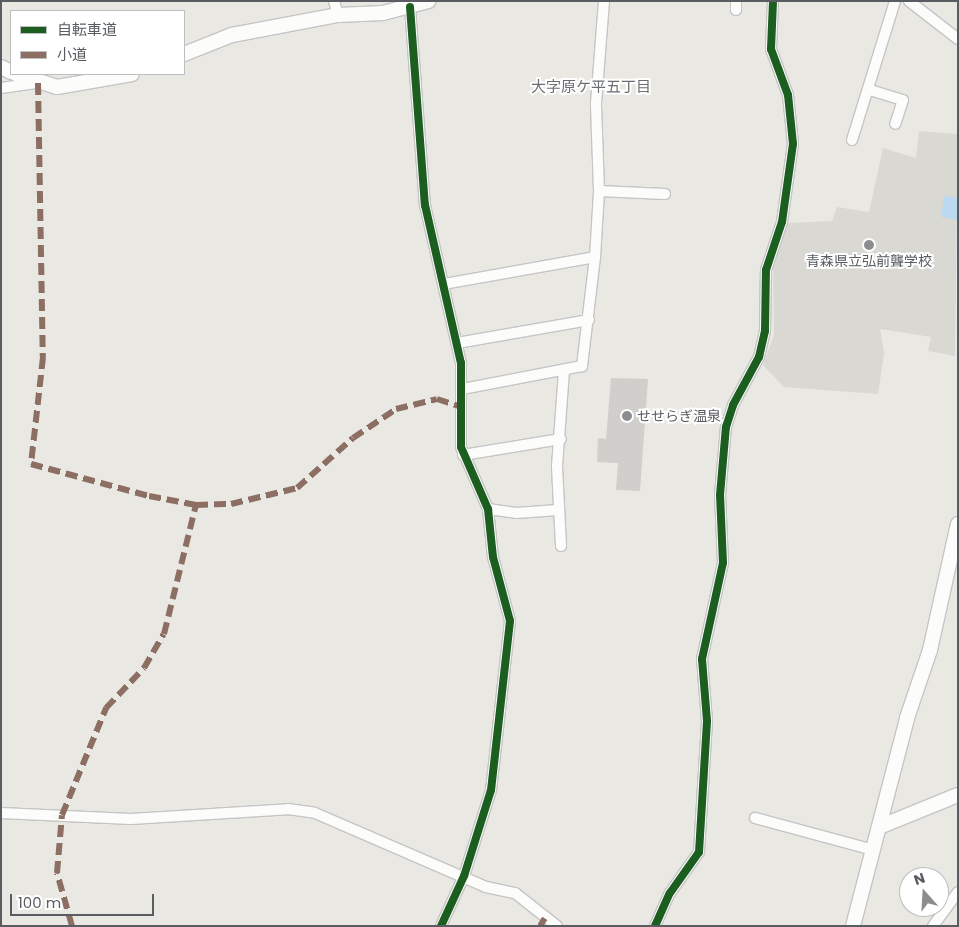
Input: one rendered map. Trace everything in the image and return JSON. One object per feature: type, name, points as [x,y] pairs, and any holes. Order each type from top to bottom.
[{"type":"street","points":[[334,1],[338,15]]},
{"type":"street","points":[[185,54],[232,35],[338,15],[410,7],[428,1]]},
{"type":"street","points":[[463,389],[582,366],[589,320],[599,191],[596,104],[604,1]]},
{"type":"street","points":[[655,926],[670,893],[699,852],[707,721],[702,659],[723,564],[720,495],[726,427],[763,340],[766,270],[782,222],[793,144],[788,95],[771,49],[772,1]]},
{"type":"street","points":[[852,140],[870,90],[895,1]]},
{"type":"street","points":[[909,1],[958,39]]},
{"type":"street","points":[[410,7],[425,205],[457,342],[463,389],[463,455],[488,510],[493,557],[510,621],[493,782],[464,876],[441,926]]},
{"type":"street","points":[[18,75],[38,83]]},
{"type":"street","points":[[1,88],[38,83],[77,86],[127,75]]},
{"type":"street","points":[[870,90],[903,100],[895,124]]},
{"type":"street","points":[[599,191],[665,194]]},
{"type":"street","points":[[444,284],[595,257]]},
{"type":"street","points":[[457,342],[589,320]]},
{"type":"street","points":[[561,546],[558,510],[564,370]]},
{"type":"street","points":[[463,455],[560,439]]},
{"type":"street","points":[[488,510],[516,513],[558,510]]},
{"type":"street","points":[[853,926],[907,718],[930,650],[958,524]]},
{"type":"street","points":[[880,827],[958,795]]},
{"type":"street","points":[[1,812],[131,819],[297,810],[336,821],[486,887],[515,893],[557,926]]},
{"type":"street","points":[[755,818],[874,850]]},
{"type":"street","points":[[933,926],[958,892]]},
{"type":"shaded area","name":"青森県立弘前聾学校","points":[[919,131],[958,134],[955,356],[928,351],[931,337],[880,329],[884,353],[878,394],[784,387],[763,365],[774,335],[773,267],[788,223],[832,221],[837,207],[869,212],[883,148],[916,158]]},
{"type":"water","points":[[944,196],[958,198],[958,220],[941,217]]},
{"type":"building","name":"せせらぎ温泉","points":[[611,378],[648,379],[640,491],[616,490],[618,463],[597,462],[598,438],[606,439]]},
{"type":"marked path","points":[[38,83],[43,357],[31,464],[149,496],[196,505],[231,504],[297,488],[353,438],[396,409],[437,399],[464,408]]},
{"type":"marked path","points":[[72,926],[57,873],[62,815],[106,708],[144,668],[164,634],[196,505]]},
{"type":"marked path","points":[[540,926],[545,918]]},
{"type":"cycle path","points":[[655,926],[670,893],[699,852],[707,721],[702,659],[723,563],[720,495],[726,427],[733,405],[759,357],[765,331],[766,270],[782,222],[793,144],[788,95],[771,49],[773,1]]},
{"type":"cycle path","points":[[410,7],[425,205],[461,363],[461,447],[488,509],[493,557],[510,621],[491,790],[464,876],[441,926]]},
{"type":"place","name":"青森県立弘前聾学校","points":[[869,245]]},
{"type":"place","name":"せせらぎ温泉","points":[[627,416]]},
{"type":"district","name":"大字原ケ平五丁目","points":[[591,87]]}]
